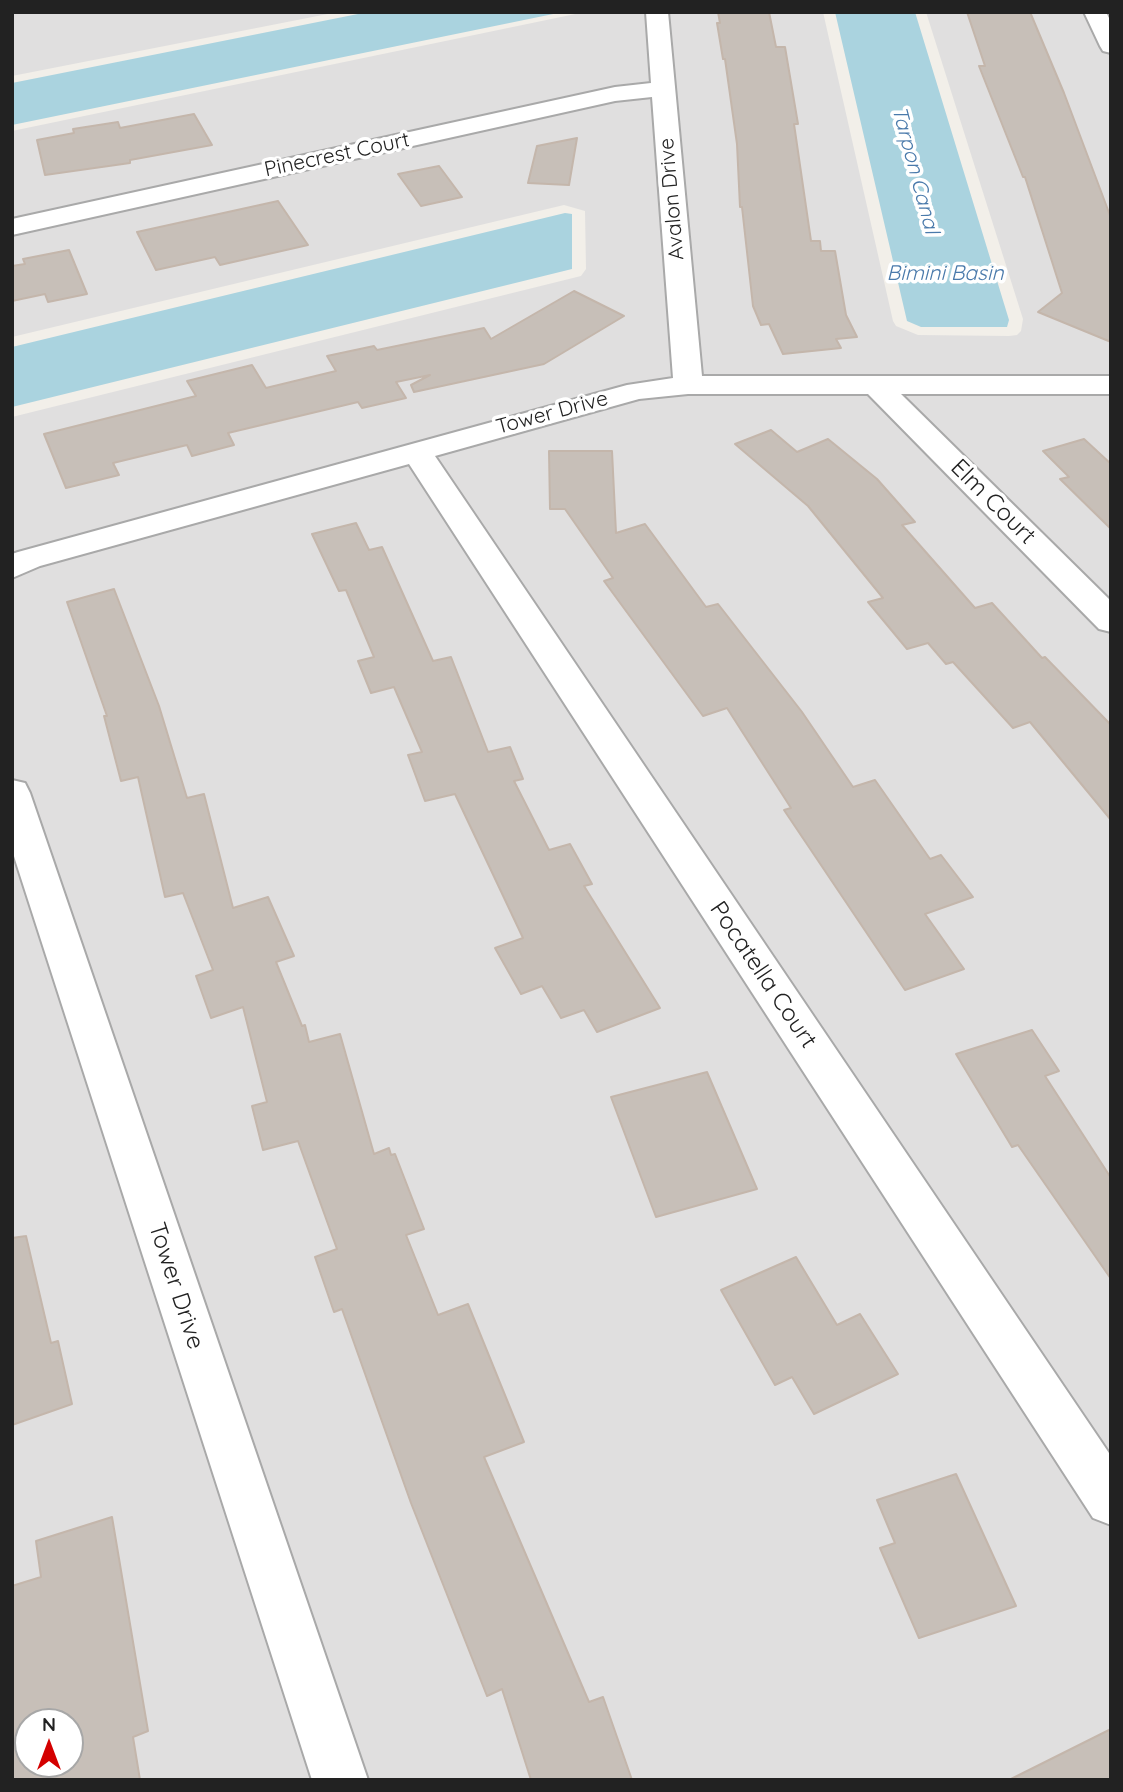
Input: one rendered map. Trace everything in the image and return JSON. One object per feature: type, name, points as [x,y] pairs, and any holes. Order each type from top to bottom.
[{"type":"street","name":"Avalon Drive","points":[[657,12],[688,385]]},
{"type":"street","points":[[1095,12],[1111,46]]},
{"type":"street","name":"Pinecrest Court","points":[[12,227],[615,94],[662,89]]},
{"type":"street","name":"Elm Court","points":[[875,384],[1111,621]]},
{"type":"street","name":"Tower Drive","points":[[12,568],[29,559],[637,391],[688,385],[1111,385]]},
{"type":"street","name":"Pocatella Court","points":[[416,451],[1111,1500]]},
{"type":"street","name":"Tower Drive","points":[[12,793],[340,1780]]},
{"type":"shaded area","points":[[12,12],[338,12],[12,76]]},
{"type":"shaded area","points":[[585,12],[823,12],[896,326],[918,335],[1017,335],[1021,331],[1023,319],[926,12],[1111,12],[1111,1780],[12,1780],[12,417],[581,276],[586,269],[585,211],[564,205],[12,337],[12,131]]},
{"type":"water","points":[[368,12],[563,12],[12,125],[12,83]]},
{"type":"water","name":"Bimini Basin","points":[[835,12],[915,12],[1009,320],[1007,327],[921,327],[907,321]]},
{"type":"water","points":[[565,213],[572,214],[572,269],[12,407],[12,347]]},
{"type":"building","points":[[718,12],[769,12],[776,47],[785,47],[798,124],[794,124],[811,241],[820,241],[821,251],[835,251],[846,315],[857,337],[836,339],[841,348],[783,354],[769,324],[761,325],[753,306],[740,207],[737,144],[717,23],[720,23]]},
{"type":"building","points":[[967,12],[1030,12],[1111,218],[1111,342],[1038,312],[1062,293],[1025,177],[979,66],[985,66]]},
{"type":"building","points":[[194,114],[212,145],[130,160],[130,163],[45,175],[37,140],[74,133],[73,129],[118,122],[120,128]]},
{"type":"building","points":[[577,138],[569,185],[528,183],[537,146]]},
{"type":"building","points":[[439,166],[462,197],[421,206],[398,174]]},
{"type":"building","points":[[278,201],[308,245],[220,265],[215,257],[156,270],[137,232]]},
{"type":"building","points":[[69,250],[87,294],[48,302],[45,294],[12,301],[12,266],[25,264],[23,259]]},
{"type":"building","points":[[574,291],[624,316],[544,364],[414,392],[411,385],[430,375],[396,382],[406,398],[362,408],[358,402],[228,433],[234,445],[192,456],[187,445],[113,463],[119,475],[66,488],[44,434],[196,396],[187,381],[252,365],[266,388],[336,371],[327,356],[374,346],[377,350],[484,328],[491,339]]},
{"type":"building","points":[[771,430],[797,452],[828,439],[877,479],[915,522],[902,525],[975,608],[992,603],[1042,658],[1045,657],[1111,725],[1111,820],[1030,722],[1013,728],[953,662],[946,664],[928,643],[907,649],[868,602],[883,598],[808,506],[735,444]]},
{"type":"building","points":[[1084,439],[1111,464],[1111,529],[1060,479],[1069,477],[1043,451]]},
{"type":"building","points":[[549,451],[612,451],[616,533],[645,524],[706,607],[718,604],[802,712],[853,787],[875,780],[930,859],[941,855],[973,897],[925,914],[964,969],[905,990],[784,810],[791,808],[727,708],[703,716],[604,581],[613,578],[565,509],[550,509]]},
{"type":"building","points":[[356,523],[369,550],[382,547],[433,661],[451,657],[488,752],[510,747],[523,779],[514,781],[549,850],[570,844],[592,884],[584,886],[660,1008],[597,1032],[584,1010],[561,1018],[542,986],[521,994],[495,948],[523,938],[455,794],[425,801],[408,755],[422,752],[394,687],[371,693],[358,661],[374,657],[346,590],[339,591],[312,534]]},
{"type":"building","points":[[114,589],[159,706],[187,798],[204,794],[233,908],[268,897],[294,956],[276,962],[302,1026],[305,1025],[309,1042],[340,1034],[374,1154],[389,1148],[391,1155],[395,1154],[424,1229],[406,1235],[438,1315],[468,1304],[524,1442],[484,1457],[589,1702],[603,1697],[632,1780],[531,1780],[502,1689],[487,1696],[411,1503],[342,1309],[334,1312],[315,1257],[337,1249],[298,1141],[263,1150],[252,1106],[267,1102],[243,1007],[211,1018],[196,976],[213,970],[183,893],[165,897],[138,777],[121,781],[104,716],[107,716],[67,602]]},
{"type":"building","points":[[1032,1030],[1059,1071],[1045,1076],[1111,1178],[1111,1279],[1018,1145],[1012,1147],[956,1054]]},
{"type":"building","points":[[707,1072],[757,1189],[656,1217],[611,1097]]},
{"type":"building","points":[[26,1236],[51,1343],[58,1341],[72,1404],[12,1425],[12,1238]]},
{"type":"building","points":[[796,1257],[837,1325],[860,1314],[898,1374],[814,1414],[792,1377],[775,1385],[721,1290]]},
{"type":"building","points":[[956,1474],[1016,1606],[919,1638],[880,1548],[895,1543],[877,1500]]},
{"type":"building","points":[[112,1517],[148,1731],[133,1737],[140,1780],[12,1780],[12,1586],[41,1577],[36,1541]]},
{"type":"building","points":[[1111,1729],[1111,1780],[1009,1780]]},
{"type":"water label","name":"Tarpon Canal","points":[[915,170]]}]
